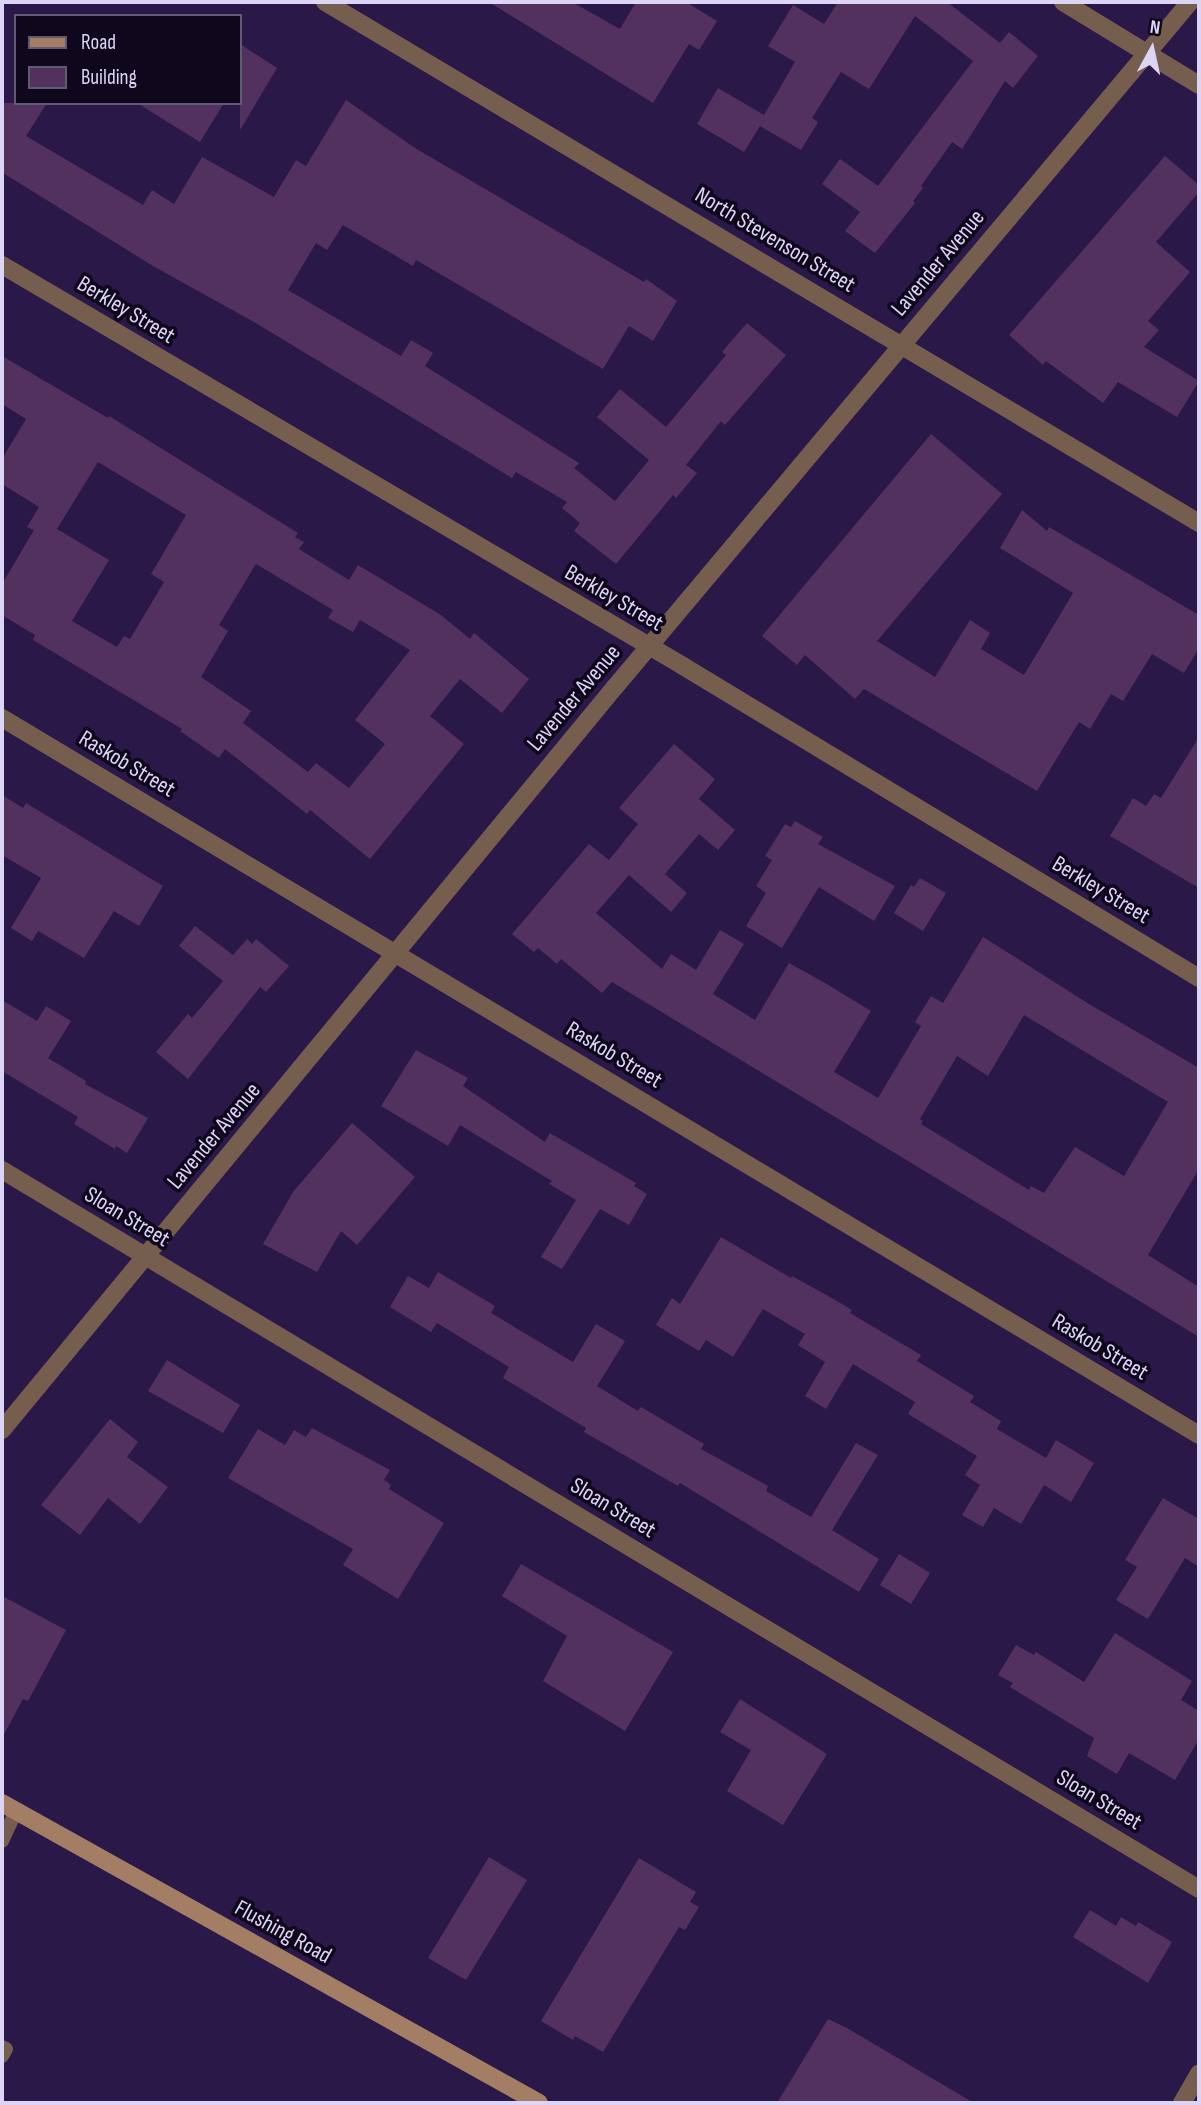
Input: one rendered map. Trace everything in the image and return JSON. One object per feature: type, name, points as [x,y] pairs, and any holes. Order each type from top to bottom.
[{"type":"main road","name":"Flushing Road","points":[[9,1807],[539,2103]]},
{"type":"street","name":"North Stevenson Street","points":[[325,2],[1199,523]]},
{"type":"street","points":[[1063,2],[1199,85]]},
{"type":"street","name":"Lavender Avenue","points":[[2,1430],[649,647],[1190,2]]},
{"type":"street","name":"Berkley Street","points":[[2,265],[649,647],[1199,978]]},
{"type":"street","name":"Raskob Street","points":[[2,718],[1199,1436]]},
{"type":"street","name":"Sloan Street","points":[[2,1170],[1199,1889]]},
{"type":"street","points":[[1182,2103],[1199,2074]]},
{"type":"lane","points":[[2,1840],[9,1807]]},
{"type":"lane","points":[[2,2047],[6,2049],[2,2056]]},
{"type":"building","points":[[489,2],[572,2],[620,29],[636,2],[686,2],[717,21],[699,50],[689,44],[653,103]]},
{"type":"building","points":[[838,2],[947,2],[1000,43],[1009,32],[1038,56],[1013,88],[1005,81],[962,149],[952,142],[921,186],[923,188],[913,201],[915,203],[875,253],[845,231],[860,212],[822,184],[840,159],[878,186],[973,61],[915,16],[869,89],[841,72],[812,118],[818,122],[801,150],[760,126],[744,152],[697,124],[718,88],[764,115],[795,62],[768,46],[793,5],[824,24]]},
{"type":"building","points":[[242,45],[277,68],[240,130],[242,105]]},
{"type":"building","points":[[346,100],[415,148],[644,282],[646,279],[677,301],[653,341],[629,326],[603,369],[416,260],[413,266],[343,225],[327,250],[316,243],[288,290],[401,356],[411,340],[433,353],[425,366],[579,463],[574,468],[615,501],[649,460],[597,417],[620,389],[666,427],[726,355],[722,352],[747,323],[786,355],[725,425],[721,421],[686,465],[697,473],[676,498],[673,495],[616,564],[574,531],[580,523],[562,508],[567,502],[516,472],[512,478],[254,322],[153,266],[3,173],[2,176],[2,103],[46,105],[26,136],[143,205],[152,190],[174,204],[202,157],[274,197],[296,160],[306,166]]},
{"type":"building","points":[[140,105],[223,105],[200,142]]},
{"type":"building","points":[[1165,156],[1199,185],[1199,192],[1156,242],[1190,272],[1148,321],[1159,330],[1144,347],[1199,381],[1177,417],[1118,382],[1103,403],[1046,361],[1043,365],[1009,335]]},
{"type":"building","points":[[2,356],[108,418],[109,416],[298,533],[295,537],[304,542],[299,549],[349,580],[358,565],[441,615],[470,639],[474,633],[529,679],[502,713],[460,679],[430,716],[464,744],[370,859],[310,810],[307,814],[225,749],[219,758],[180,731],[182,729],[33,640],[35,635],[2,615],[2,584],[34,530],[27,527],[39,507],[2,484],[2,459],[26,419],[2,404]],"holes":[[[98,462],[186,515],[151,574],[164,582],[130,639],[124,636],[117,647],[72,621],[109,560],[57,529]],[[256,564],[333,610],[328,618],[353,632],[360,620],[410,650],[355,720],[385,744],[349,788],[316,763],[308,772],[243,723],[251,711],[201,677],[228,631],[219,625]]]},
{"type":"building","points":[[931,434],[1002,494],[877,641],[935,677],[970,620],[990,633],[981,649],[1024,675],[1073,593],[1000,548],[1022,510],[1047,531],[1049,527],[1199,615],[1199,648],[1184,673],[1152,654],[1123,701],[1111,694],[1090,729],[1079,722],[1037,791],[864,689],[855,699],[805,655],[797,665],[762,636]]},
{"type":"building","points":[[1199,737],[1199,888],[1110,836],[1133,798],[1146,806],[1154,794],[1161,798]]},
{"type":"building","points":[[674,744],[715,779],[699,799],[735,830],[718,850],[699,834],[665,874],[687,893],[671,912],[629,875],[596,913],[662,969],[671,954],[696,970],[720,930],[744,944],[713,994],[755,1020],[789,963],[871,1011],[834,1072],[878,1098],[921,1026],[915,1022],[931,996],[943,1003],[983,937],[1089,1004],[1199,1068],[1199,1169],[1148,1255],[1199,1287],[1199,1337],[612,982],[602,993],[561,959],[557,964],[538,948],[534,952],[512,934],[589,844],[609,860],[638,824],[619,808]],"holes":[[[1024,1015],[1168,1102],[1124,1176],[1075,1147],[1044,1193],[1031,1186],[1029,1190],[921,1124],[923,1121],[920,1119],[957,1056],[988,1076]]]},
{"type":"building","points":[[2,795],[23,808],[26,803],[163,886],[139,926],[114,911],[84,958],[38,931],[32,941],[11,928],[41,878],[2,855]]},
{"type":"building","points":[[795,821],[823,837],[818,844],[895,886],[874,921],[819,887],[782,948],[746,926],[766,893],[756,886],[772,860],[765,856],[785,824],[791,827]]},
{"type":"building","points":[[920,878],[946,893],[923,931],[894,913],[911,885],[914,887]]},
{"type":"building","points":[[195,926],[233,955],[247,939],[252,944],[256,939],[289,966],[266,992],[260,987],[188,1079],[156,1052],[188,1014],[192,1018],[223,981],[179,946]]},
{"type":"building","points":[[2,1000],[37,1021],[46,1006],[71,1021],[48,1058],[86,1081],[85,1084],[148,1118],[127,1153],[116,1146],[115,1149],[74,1124],[78,1117],[2,1071]]},
{"type":"building","points":[[416,1050],[468,1078],[463,1086],[545,1142],[550,1133],[636,1183],[634,1186],[647,1194],[629,1225],[600,1209],[562,1269],[541,1257],[576,1200],[549,1184],[552,1181],[460,1125],[448,1146],[381,1106]]},
{"type":"building","points":[[352,1123],[415,1177],[357,1245],[341,1231],[317,1272],[263,1244],[293,1192]]},
{"type":"building","points":[[721,1237],[791,1278],[792,1276],[830,1297],[852,1310],[850,1313],[921,1355],[917,1361],[974,1396],[970,1402],[1001,1421],[997,1429],[1046,1458],[1056,1440],[1094,1463],[1071,1502],[1044,1485],[1021,1524],[994,1508],[983,1527],[962,1515],[980,1485],[965,1475],[977,1456],[908,1414],[915,1402],[853,1364],[826,1409],[805,1396],[825,1362],[798,1345],[805,1334],[763,1309],[733,1357],[706,1340],[699,1351],[656,1325],[672,1298],[680,1304]]},
{"type":"building","points":[[438,1272],[495,1306],[491,1313],[573,1362],[596,1324],[625,1341],[597,1386],[638,1411],[641,1407],[704,1444],[701,1449],[768,1486],[766,1491],[811,1517],[856,1443],[878,1455],[832,1530],[879,1559],[859,1592],[680,1483],[678,1486],[584,1432],[586,1428],[503,1378],[509,1367],[437,1323],[431,1332],[390,1307],[408,1276],[429,1288]]},
{"type":"building","points":[[167,1360],[240,1405],[223,1433],[148,1391]]},
{"type":"building","points":[[110,1419],[138,1442],[127,1457],[168,1487],[140,1524],[108,1498],[80,1535],[41,1505]]},
{"type":"building","points":[[312,1428],[390,1470],[384,1480],[391,1485],[389,1489],[444,1523],[398,1599],[343,1565],[353,1549],[228,1478],[258,1429],[285,1445],[294,1430],[306,1437]]},
{"type":"building","points":[[1163,1498],[1199,1519],[1199,1567],[1185,1558],[1148,1619],[1116,1600],[1137,1567],[1125,1560]]},
{"type":"building","points":[[899,1554],[930,1573],[911,1604],[880,1585]]},
{"type":"building","points":[[521,1564],[673,1652],[625,1731],[543,1681],[567,1636],[502,1596]]},
{"type":"building","points":[[2,1596],[66,1630],[28,1701],[23,1699],[2,1738]]},
{"type":"building","points":[[1115,1633],[1192,1681],[1181,1700],[1199,1711],[1199,1739],[1175,1780],[1129,1753],[1117,1774],[1087,1756],[1094,1738],[1010,1687],[1013,1683],[998,1675],[1016,1645],[1034,1655],[1036,1652],[1084,1682]]},
{"type":"building","points":[[740,1699],[827,1754],[783,1825],[727,1791],[751,1750],[720,1732]]},
{"type":"building","points":[[489,1857],[527,1880],[466,1980],[428,1958]]},
{"type":"building","points":[[639,1858],[696,1892],[690,1902],[699,1907],[685,1930],[679,1927],[603,2052],[575,2036],[573,2040],[541,2021]]},
{"type":"building","points":[[1090,1910],[1116,1926],[1121,1917],[1136,1926],[1138,1922],[1172,1942],[1148,1983],[1073,1937]]},
{"type":"building","points":[[828,2019],[847,2028],[974,2103],[777,2103]]}]
